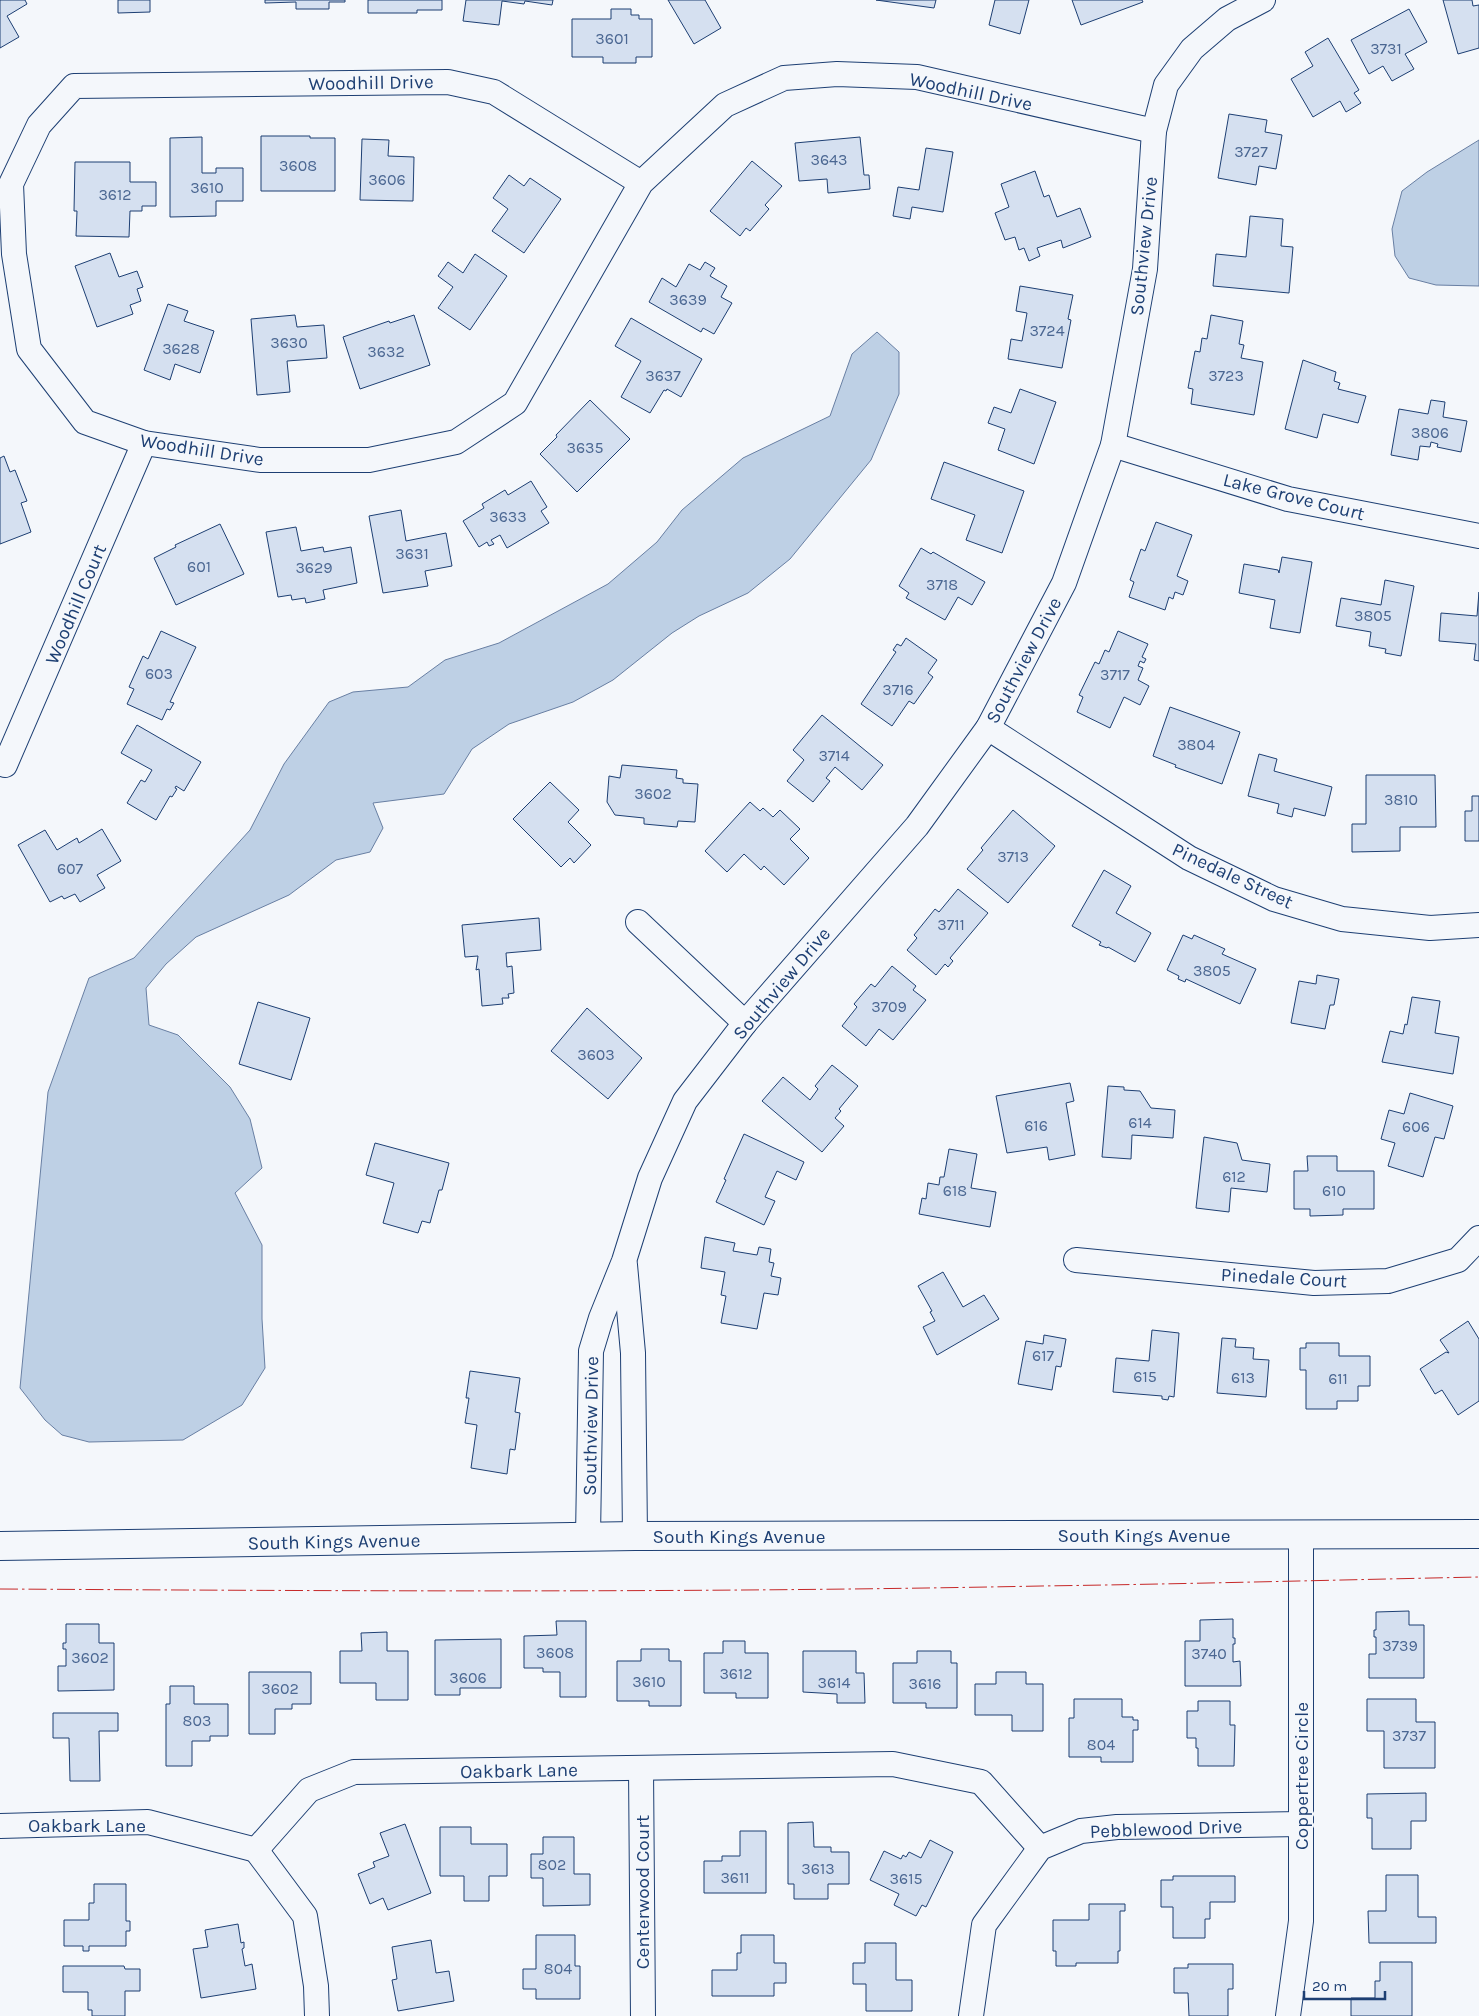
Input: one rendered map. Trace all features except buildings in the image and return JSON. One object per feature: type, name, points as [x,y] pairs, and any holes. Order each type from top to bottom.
[{"type":"street","name":"Southview Drive","points":[[588,1537],[591,1350],[601,1318],[624,1261],[650,1178],[685,1102],[745,1023],[917,826],[988,728],[1064,583],[1113,445],[1145,269],[1154,130],[1166,85],[1192,49],[1226,19],[1263,0]]},
{"type":"street","name":"Woodhill Drive","points":[[641,183],[494,92],[448,82],[74,86],[39,124],[11,184],[14,254],[29,349],[85,422],[144,443],[260,460],[369,460],[456,442],[515,404],[641,183],[725,105],[784,78],[837,74],[917,77],[1154,130]]},
{"type":"street","name":"Woodhill Court","points":[[5,765],[144,443]]},
{"type":"street","name":"Lake Grove Court","points":[[1113,445],[1288,499],[1479,536]]},
{"type":"street","name":"Pinedale Street","points":[[988,728],[1189,858],[1274,899],[1342,919],[1430,928],[1479,926]]},
{"type":"street","points":[[638,922],[745,1023]]},
{"type":"street","name":"Pinedale Court","points":[[1076,1260],[1314,1283],[1388,1281],[1458,1260],[1479,1238]]},
{"type":"street","name":"Southview Drive","points":[[624,1261],[633,1352],[635,1536]]},
{"type":"street","name":"Coppertree Circle","points":[[1288,2016],[1301,1921],[1301,1534]]},
{"type":"street","name":"South Kings Avenue","points":[[0,1546],[635,1536],[1479,1534]]},
{"type":"street","name":"Oakbark Lane","points":[[0,1826],[148,1822],[256,1850],[309,1790],[354,1772],[893,1764],[981,1782],[1040,1848]]},
{"type":"street","name":"Centerwood Court","points":[[641,1768],[643,2016]]},
{"type":"street","name":"Pebblewood Drive","points":[[1040,1848],[1081,1831],[1117,1827],[1301,1824]]},
{"type":"street","points":[[971,2016],[984,1925],[1040,1848]]},
{"type":"street","points":[[256,1850],[306,1916],[316,1986],[316,2016]]},
{"type":"water","points":[[1479,140],[1479,286],[1436,285],[1409,278],[1395,256],[1392,229],[1402,191],[1427,172]]},
{"type":"water","points":[[877,332],[899,352],[899,394],[871,460],[790,559],[748,593],[699,616],[672,633],[613,680],[573,702],[509,724],[472,749],[444,794],[373,803],[383,828],[370,852],[336,860],[289,895],[196,937],[166,964],[146,988],[149,1025],[178,1035],[230,1087],[250,1119],[262,1168],[235,1193],[262,1245],[262,1319],[265,1368],[242,1405],[183,1440],[89,1442],[62,1435],[45,1420],[20,1388],[48,1092],[89,978],[134,958],[250,830],[284,764],[329,702],[353,692],[408,687],[445,660],[499,643],[608,584],[657,542],[682,510],[743,458],[830,416],[852,354]]},
{"type":"power","points":[[0,1589],[390,1591],[781,1590],[1479,1577]]}]
